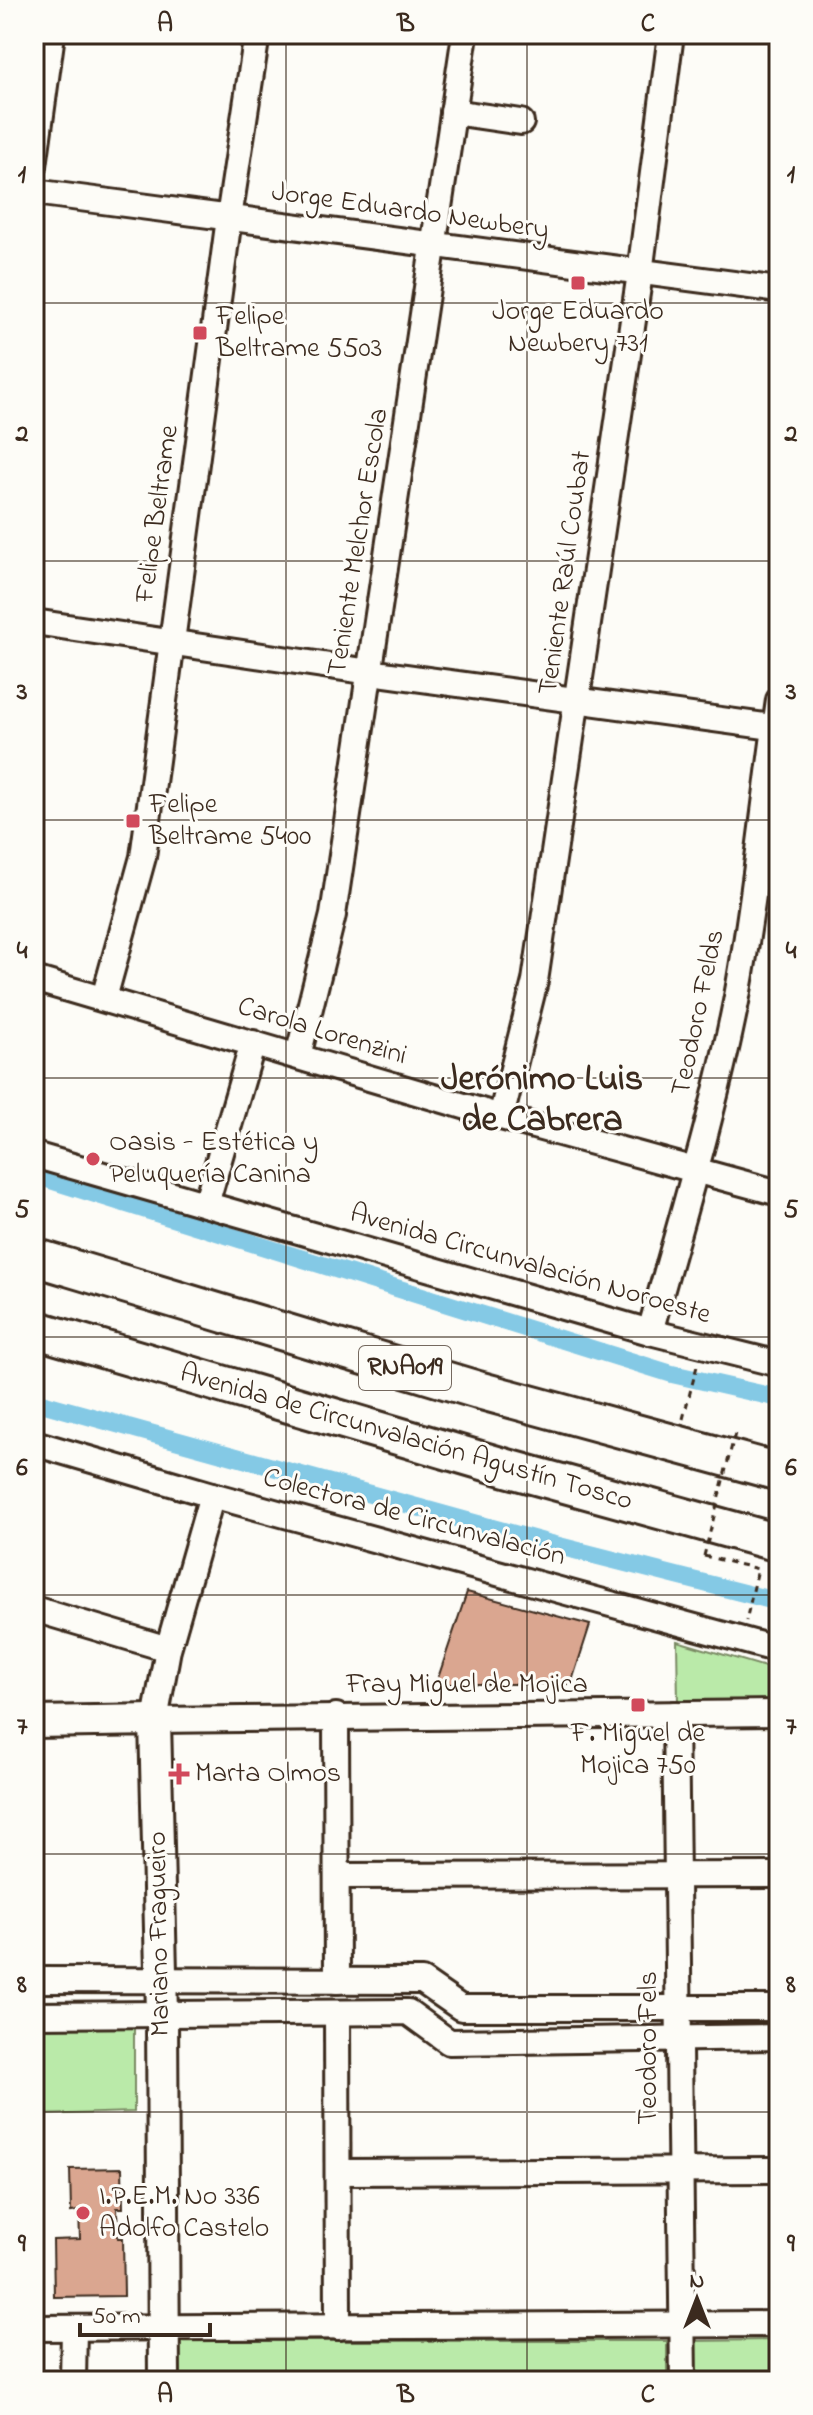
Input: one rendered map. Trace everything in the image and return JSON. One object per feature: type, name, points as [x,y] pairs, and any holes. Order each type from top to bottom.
[{"type":"highway","name":"RNA019","points":[[34,1257],[478,1390],[779,1472]]},
{"type":"highway","name":"Avenida de Circunvalación Agustín Tosco","points":[[34,1329],[521,1472],[779,1543]]},
{"type":"highway","points":[[34,1339],[79,1342]]},
{"type":"main road","points":[[34,1722],[155,1720]]},
{"type":"main road","name":"Mariano Fragueiro","points":[[155,1720],[162,2014],[164,2381]]},
{"type":"street","points":[[34,166],[52,34]]},
{"type":"street","name":"Felipe Beltrame","points":[[104,998],[143,857],[229,218],[257,34]]},
{"type":"street","name":"Teniente Melchor Escola","points":[[298,1056],[327,945],[465,34]]},
{"type":"street","name":"Teniente Raúl Coubat","points":[[501,1117],[535,981],[640,273],[671,34]]},
{"type":"street","points":[[453,112],[521,122]]},
{"type":"street","name":"Jorge Eduardo Newbery","points":[[34,192],[779,290]]},
{"type":"street","points":[[34,622],[370,672],[777,727]]},
{"type":"street","name":"Teodoro Felds","points":[[650,1332],[695,1171],[735,1003],[779,700]]},
{"type":"street","name":"Carola Lorenzini","points":[[34,979],[501,1117],[779,1193]]},
{"type":"street","points":[[206,1204],[253,1043]]},
{"type":"street","name":"Avenida Circunvalación Noroeste","points":[[34,1155],[650,1332],[779,1364]]},
{"type":"street","name":"Colectora de Circunvalación","points":[[34,1443],[212,1495],[779,1650]]},
{"type":"street","name":"Mariano Fragueiro","points":[[155,1720],[168,1649],[212,1495]]},
{"type":"street","points":[[34,1609],[168,1649]]},
{"type":"street","name":"Fray Miguel de Mojica","points":[[155,1720],[779,1713]]},
{"type":"street","name":"Teodoro Fels","points":[[675,1714],[683,2381]]},
{"type":"street","points":[[336,1716],[337,1981]]},
{"type":"street","points":[[337,1876],[779,1875]]},
{"type":"street","points":[[34,1980],[422,1981],[461,2008],[779,2008]]},
{"type":"street","points":[[34,2015],[408,2012],[449,2042],[779,2037]]},
{"type":"street","points":[[337,2013],[338,2327]]},
{"type":"street","points":[[338,2172],[779,2170]]},
{"type":"street","points":[[34,2328],[779,2324]]},
{"type":"street","points":[[73,2381],[74,2328]]},
{"type":"path","points":[[683,1419],[698,1366],[684,1362]]},
{"type":"path","points":[[735,1433],[704,1556],[758,1569],[746,1622]]},
{"type":"green space","points":[[677,1641],[779,1671],[779,1702],[678,1704]]},
{"type":"green space","points":[[134,2026],[134,2112],[34,2115],[34,2028]]},
{"type":"green space","points":[[779,2340],[779,2381],[690,2381],[689,2341]]},
{"type":"green space","points":[[179,2341],[667,2341],[667,2381],[179,2381]]},
{"type":"building","points":[[467,1592],[590,1625],[571,1684],[436,1684]]},
{"type":"building","points":[[122,2168],[123,2208],[117,2208],[118,2238],[123,2238],[124,2296],[54,2297],[53,2240],[80,2239],[79,2211],[71,2212],[70,2169]]},
{"type":"waterway","points":[[34,1175],[672,1374],[779,1398]]},
{"type":"waterway","points":[[34,1401],[547,1543],[779,1602]]},
{"type":"place","name":"Jorge Eduardo Newbery 731","points":[[578,283]]},
{"type":"place","name":"Felipe Beltrame 5503","points":[[200,333]]},
{"type":"place","name":"Felipe Beltrame 5400","points":[[133,821]]},
{"type":"place","name":"Oasis - Estética y Peluquería Canina","points":[[93,1159]]},
{"type":"place","name":"F. Miguel de Mojica 750","points":[[638,1705]]},
{"type":"place","name":"Marta Olmos","points":[[179,1774]]},
{"type":"place","name":"I.P.E.M. No 336 Adolfo Castelo","points":[[83,2213]]},
{"type":"district","name":"Jerónimo Luis de Cabrera","points":[[542,1100]]}]
